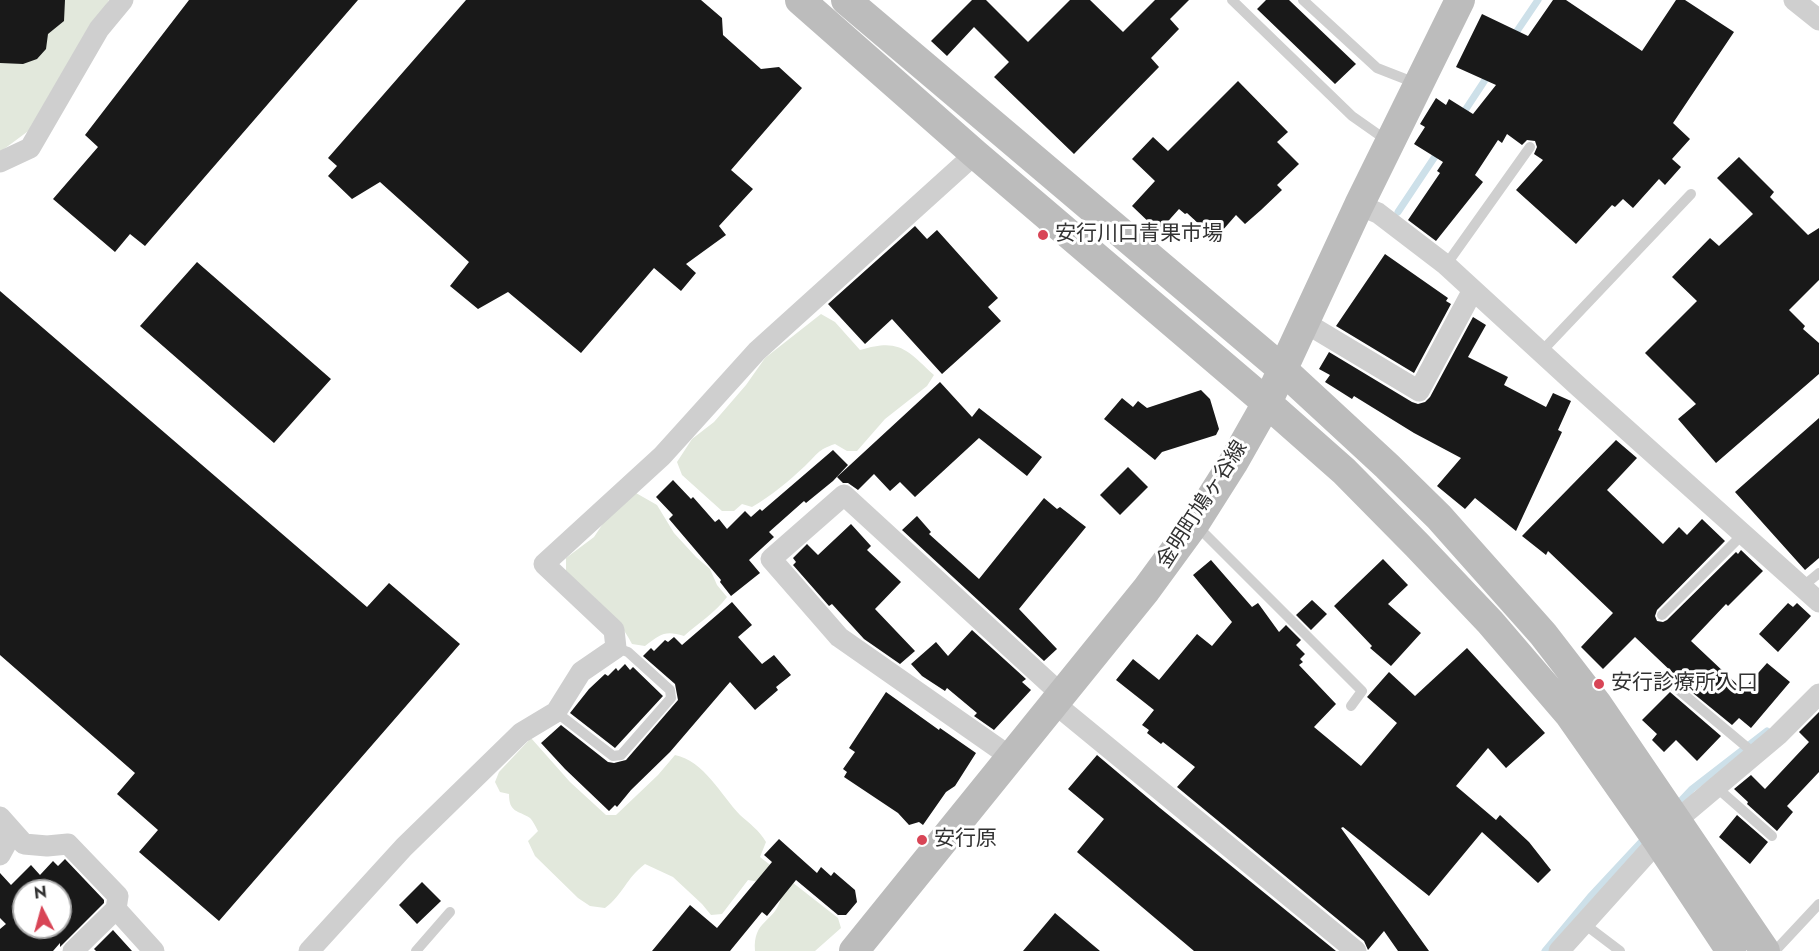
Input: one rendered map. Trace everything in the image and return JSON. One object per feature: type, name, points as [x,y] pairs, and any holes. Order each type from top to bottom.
[{"type":"street","points":[[0,162],[30,148],[99,29],[123,0]]},
{"type":"street","points":[[800,0],[975,154],[1344,471],[1490,622],[1668,830],[1765,951]]},
{"type":"street","points":[[846,0],[1282,369],[1439,517],[1543,634],[1597,704],[1668,830],[1731,951]]},
{"type":"street","name":"金明町鳩ヶ谷線","points":[[854,951],[1146,590],[1194,524],[1233,463],[1267,403],[1389,142],[1460,0]]},
{"type":"street","points":[[1794,0],[1819,20]]},
{"type":"street","points":[[310,951],[404,848],[521,733],[556,712],[581,672],[616,648],[615,630],[544,564],[662,456],[757,351],[975,154]]},
{"type":"street","points":[[1359,205],[1378,213],[1446,265],[1819,602]]},
{"type":"street","points":[[1304,322],[1419,391],[1473,290]]},
{"type":"street","points":[[1012,758],[839,637],[771,559],[843,495],[1058,698],[1356,951]]},
{"type":"street","points":[[1559,951],[1668,830],[1778,735],[1819,695]]},
{"type":"street","points":[[0,855],[6,825]]},
{"type":"street","points":[[6,825],[24,844],[47,846],[68,844],[118,896],[116,909],[73,951]]},
{"type":"street","points":[[116,909],[154,951]]},
{"type":"lane","points":[[1232,0],[1352,116],[1389,142]]},
{"type":"lane","points":[[1303,0],[1377,68],[1418,85]]},
{"type":"lane","points":[[1446,265],[1530,147]]},
{"type":"lane","points":[[1541,352],[1691,194]]},
{"type":"lane","points":[[1194,524],[1362,690],[1351,706]]},
{"type":"lane","points":[[1662,615],[1743,534]]},
{"type":"lane","points":[[1802,587],[1819,573]]},
{"type":"lane","points":[[556,712],[613,756],[621,755],[671,698],[670,690],[628,652],[616,648]]},
{"type":"lane","points":[[1675,687],[1755,754]]},
{"type":"lane","points":[[1716,787],[1773,836]]},
{"type":"lane","points":[[1775,951],[1819,904]]},
{"type":"lane","points":[[416,951],[450,912]]},
{"type":"lane","points":[[1583,923],[1620,951]]},
{"type":"shaded area","points":[[0,0],[109,0],[31,129],[0,152]]},
{"type":"shaded area","points":[[821,314],[835,322],[860,350],[884,345],[901,348],[909,352],[934,375],[927,386],[885,419],[857,451],[847,451],[835,444],[829,446],[818,453],[780,488],[752,507],[742,504],[734,511],[722,511],[682,475],[677,462],[692,439],[714,422],[746,385],[765,358]]},
{"type":"shaded area","points":[[636,493],[657,505],[674,533],[710,569],[717,585],[727,597],[684,636],[672,633],[663,634],[645,646],[632,644],[611,614],[566,571],[566,558],[594,537],[604,522]]},
{"type":"shaded area","points":[[531,738],[570,782],[606,815],[616,815],[658,775],[675,755],[695,764],[766,842],[760,857],[838,918],[841,928],[815,951],[755,951],[755,941],[760,927],[773,914],[780,901],[759,882],[748,880],[722,914],[711,915],[673,877],[645,864],[605,908],[590,906],[578,898],[535,856],[528,841],[538,831],[530,818],[512,808],[509,794],[500,792],[495,782],[499,772]]},
{"type":"building","points":[[0,0],[65,0],[64,21],[48,34],[46,49],[37,59],[23,64],[0,63]]},
{"type":"building","points":[[189,0],[358,0],[145,246],[130,234],[115,252],[53,199],[98,147],[85,135]]},
{"type":"building","points":[[466,0],[701,0],[722,18],[723,35],[761,69],[779,67],[802,88],[731,170],[753,189],[719,226],[726,235],[686,264],[696,273],[681,291],[654,268],[581,353],[508,292],[478,309],[450,286],[469,262],[380,182],[352,199],[328,176],[337,166],[328,158]]},
{"type":"building","points":[[972,0],[986,0],[1028,42],[1070,0],[1090,0],[1123,32],[1155,0],[1189,0],[1170,19],[1179,29],[1151,58],[1159,67],[1074,154],[994,77],[1009,62],[974,27],[947,56],[931,41]]},
{"type":"building","points":[[1266,0],[1289,0],[1356,64],[1335,84],[1257,9]]},
{"type":"building","points":[[1553,0],[1566,0],[1642,51],[1676,0],[1685,0],[1734,32],[1673,123],[1690,139],[1672,159],[1681,167],[1665,185],[1659,179],[1633,208],[1623,199],[1615,207],[1612,205],[1576,244],[1516,190],[1543,160],[1534,154],[1537,147],[1535,141],[1527,140],[1522,145],[1507,134],[1502,143],[1498,140],[1475,175],[1483,182],[1436,241],[1408,220],[1440,173],[1437,171],[1443,162],[1414,144],[1425,127],[1420,124],[1436,98],[1446,105],[1449,99],[1473,114],[1496,85],[1456,67],[1482,14],[1528,36]]},
{"type":"building","points":[[1238,81],[1288,132],[1277,142],[1299,164],[1277,185],[1282,190],[1261,210],[1245,224],[1236,215],[1215,239],[1187,213],[1179,209],[1162,228],[1158,224],[1155,228],[1132,206],[1155,181],[1132,159],[1153,137],[1168,151]]},
{"type":"building","points":[[1739,157],[1774,192],[1770,197],[1808,235],[1819,228],[1819,280],[1789,310],[1805,326],[1803,329],[1819,343],[1819,374],[1716,463],[1678,419],[1696,404],[1645,353],[1697,301],[1672,277],[1710,238],[1719,246],[1753,214],[1717,178]]},
{"type":"building","points":[[915,226],[927,239],[937,230],[998,298],[988,307],[1001,321],[942,374],[892,319],[865,344],[828,304]]},
{"type":"building","points":[[1385,254],[1448,298],[1446,301],[1451,304],[1414,373],[1336,326]]},
{"type":"building","points":[[197,262],[331,379],[274,443],[140,326]]},
{"type":"building","points":[[0,291],[367,607],[389,583],[460,644],[219,921],[139,852],[158,830],[117,794],[135,773],[0,655]]},
{"type":"building","points":[[1473,317],[1486,325],[1468,357],[1508,377],[1504,385],[1546,407],[1553,393],[1571,401],[1558,430],[1562,432],[1516,531],[1475,498],[1465,509],[1437,486],[1461,458],[1414,433],[1354,396],[1352,399],[1325,382],[1330,375],[1319,369],[1329,352],[1412,402],[1418,404],[1425,402],[1430,397]]},
{"type":"building","points":[[940,382],[972,417],[979,408],[1042,457],[1027,476],[979,438],[915,497],[900,482],[890,491],[874,474],[858,490],[848,483],[843,483],[837,477]]},
{"type":"building","points":[[1201,390],[1210,399],[1219,429],[1216,435],[1162,452],[1155,460],[1104,419],[1122,398],[1133,407],[1138,401],[1147,408]]},
{"type":"building","points":[[1819,418],[1819,558],[1805,570],[1735,492]]},
{"type":"building","points":[[1616,440],[1637,458],[1607,490],[1663,544],[1679,527],[1687,535],[1702,519],[1725,541],[1657,610],[1655,616],[1657,621],[1667,620],[1736,552],[1738,554],[1741,550],[1763,571],[1728,606],[1726,604],[1691,641],[1743,690],[1767,663],[1790,682],[1751,728],[1739,718],[1732,725],[1677,680],[1675,675],[1635,637],[1603,669],[1581,647],[1613,613],[1548,551],[1546,555],[1522,536]]},
{"type":"building","points":[[833,450],[848,465],[833,481],[806,503],[804,501],[769,532],[774,537],[749,560],[760,573],[731,596],[720,582],[721,580],[669,519],[673,515],[656,497],[673,480],[691,499],[693,497],[715,522],[719,519],[727,529],[745,511],[751,517],[760,509],[762,511]]},
{"type":"building","points":[[1128,467],[1148,487],[1120,515],[1100,495]]},
{"type":"building","points":[[1044,498],[1086,527],[1019,609],[1057,649],[1044,661],[902,530],[917,516],[931,532],[929,534],[979,579]]},
{"type":"building","points":[[851,524],[871,546],[867,550],[901,582],[875,609],[915,651],[900,664],[864,639],[832,604],[829,606],[793,565],[796,562],[793,558],[807,544],[818,555]]},
{"type":"building","points":[[1383,559],[1408,585],[1388,604],[1421,633],[1391,666],[1370,648],[1372,646],[1334,606]]},
{"type":"building","points":[[1211,560],[1252,607],[1258,603],[1279,632],[1286,625],[1301,640],[1296,645],[1305,654],[1300,659],[1303,662],[1299,665],[1336,704],[1314,727],[1361,766],[1397,723],[1367,697],[1389,672],[1415,696],[1467,648],[1545,733],[1506,768],[1488,748],[1456,786],[1496,820],[1500,815],[1529,842],[1551,870],[1538,883],[1482,832],[1429,896],[1343,827],[1341,828],[1429,951],[1398,951],[1384,931],[1368,950],[1364,941],[1177,787],[1195,767],[1163,742],[1161,744],[1147,733],[1149,730],[1142,725],[1154,710],[1116,680],[1133,659],[1159,680],[1197,634],[1212,646],[1232,622],[1193,575]]},
{"type":"building","points":[[1312,600],[1327,614],[1311,630],[1296,615]]},
{"type":"building","points":[[732,602],[752,625],[738,637],[762,664],[774,655],[791,675],[776,687],[778,690],[755,710],[730,682],[670,752],[617,807],[615,805],[609,811],[541,743],[561,725],[608,762],[626,760],[678,700],[675,684],[643,656],[651,648],[654,651],[665,640],[668,642],[674,637],[682,645]]},
{"type":"building","points":[[1788,603],[1793,607],[1797,603],[1811,616],[1778,652],[1759,634]]},
{"type":"building","points":[[972,630],[1026,679],[1022,682],[1031,690],[994,730],[974,716],[977,713],[947,688],[945,691],[922,676],[911,664],[936,642],[948,656]]},
{"type":"building","points":[[625,664],[630,670],[633,667],[663,696],[615,748],[570,713],[589,689],[605,674],[608,676],[616,668],[618,671]]},
{"type":"building","points":[[886,692],[976,753],[955,786],[946,792],[923,825],[919,822],[909,825],[898,813],[844,777],[847,772],[843,769],[855,752],[849,748]]},
{"type":"building","points":[[1670,692],[1721,736],[1697,761],[1676,740],[1664,752],[1652,740],[1657,734],[1642,720]]},
{"type":"building","points":[[1819,712],[1819,772],[1787,806],[1793,812],[1777,831],[1734,789],[1751,775],[1765,789],[1809,742],[1799,732]]},
{"type":"building","points":[[1097,755],[1336,951],[1194,951],[1077,852],[1104,819],[1068,789]]},
{"type":"building","points":[[1737,815],[1768,842],[1750,864],[1719,837]]},
{"type":"building","points":[[779,839],[817,873],[821,867],[831,876],[834,872],[855,890],[857,902],[846,915],[838,915],[796,880],[767,916],[762,912],[730,951],[652,951],[690,905],[717,928],[772,862],[764,855]]},
{"type":"building","points":[[65,859],[104,900],[104,903],[72,935],[72,879],[17,879],[31,865],[40,875],[53,861],[58,866]]},
{"type":"building","points":[[0,873],[11,885],[12,939],[68,939],[60,947],[60,943],[53,951],[0,951],[0,929],[6,924],[0,918]]},
{"type":"building","points":[[422,882],[441,901],[417,924],[399,905]]},
{"type":"building","points":[[1055,913],[1100,951],[1023,951]]},
{"type":"building","points":[[113,930],[132,951],[96,951],[94,949]]},
{"type":"waterway","points":[[1513,37],[1538,0]]},
{"type":"waterway","points":[[1462,115],[1489,74]]},
{"type":"waterway","points":[[1398,212],[1440,149]]},
{"type":"waterway","points":[[1676,806],[1692,789],[1767,731]]},
{"type":"waterway","points":[[1545,951],[1590,897],[1645,838]]},
{"type":"place","name":"安行川口青果市場","points":[[1043,235]]},
{"type":"place","name":"安行診療所入口","points":[[1599,684]]},
{"type":"place","name":"安行原","points":[[922,840]]}]
